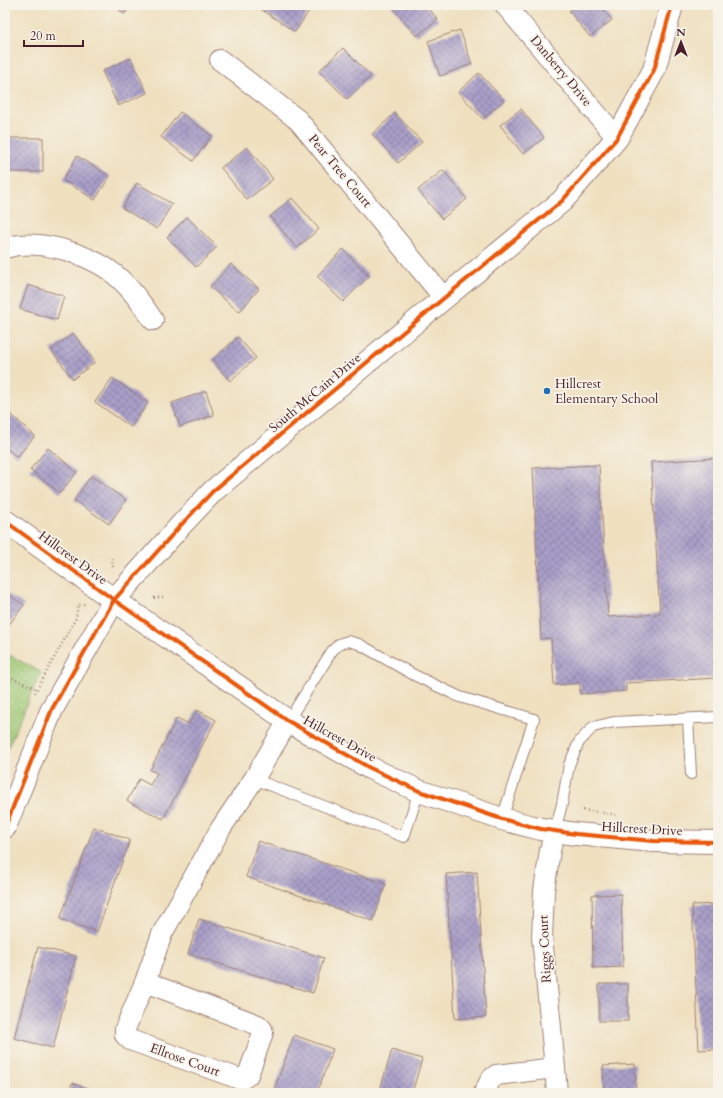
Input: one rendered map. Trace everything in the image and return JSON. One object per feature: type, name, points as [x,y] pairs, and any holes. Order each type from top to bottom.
[{"type":"street","name":"Danberry Drive","points":[[505,5],[617,138]]},
{"type":"street","name":"South McCain Drive","points":[[5,827],[52,710],[114,600],[213,491],[562,201],[617,138],[654,70],[672,5]]},
{"type":"street","name":"Pear Tree Court","points":[[220,60],[298,120],[444,298]]},
{"type":"street","points":[[5,248],[19,244],[40,245],[66,250],[97,263],[119,278],[137,298],[153,320]]},
{"type":"street","name":"Hillcrest Drive","points":[[5,521],[114,600],[288,721],[370,768],[419,791],[502,819],[540,829],[576,834],[654,841],[718,842]]},
{"type":"street","name":"Ellrose Court","points":[[145,982],[258,1025],[262,1028],[263,1033],[248,1075],[244,1078],[237,1078],[130,1040],[125,1036],[125,1029],[145,982],[162,934],[221,828],[254,779],[288,721]]},
{"type":"street","name":"Riggs Court","points":[[555,831],[550,850],[544,891],[542,937],[557,1093]]},
{"type":"street","points":[[484,1093],[491,1079],[496,1075],[555,1068]]},
{"type":"lane","points":[[288,721],[332,651],[339,644],[348,641],[359,644],[414,675],[460,697],[534,719],[502,819]]},
{"type":"lane","points":[[555,831],[562,804],[569,765],[579,742],[593,727],[614,722],[718,717]]},
{"type":"lane","points":[[688,719],[691,774]]},
{"type":"lane","points":[[254,779],[404,837],[419,791]]},
{"type":"path","points":[[112,558],[113,568]]},
{"type":"path","points":[[154,598],[163,597]]},
{"type":"path","points":[[5,675],[37,689]]},
{"type":"path","points":[[583,810],[624,816]]},
{"type":"green space","points":[[5,653],[41,672],[5,754]]},
{"type":"building","points":[[114,5],[132,5],[124,14]]},
{"type":"building","points":[[264,5],[307,5],[311,8],[295,32],[261,9]]},
{"type":"building","points":[[391,5],[426,5],[438,20],[416,36]]},
{"type":"building","points":[[576,5],[599,5],[612,20],[590,37],[569,11]]},
{"type":"building","points":[[460,30],[472,64],[440,76],[428,41]]},
{"type":"building","points":[[343,48],[371,76],[347,99],[319,71]]},
{"type":"building","points":[[131,58],[147,93],[118,106],[102,71]]},
{"type":"building","points":[[479,73],[504,100],[483,119],[458,92]]},
{"type":"building","points":[[521,109],[544,138],[523,154],[500,125]]},
{"type":"building","points":[[180,112],[212,136],[193,161],[161,137]]},
{"type":"building","points":[[395,113],[422,142],[398,163],[372,134]]},
{"type":"building","points":[[5,138],[43,138],[43,172],[5,172]]},
{"type":"building","points":[[247,147],[273,179],[247,200],[221,168]]},
{"type":"building","points":[[77,156],[110,176],[95,200],[63,180]]},
{"type":"building","points":[[443,170],[467,199],[442,219],[418,190]]},
{"type":"building","points":[[137,183],[172,204],[157,229],[122,208]]},
{"type":"building","points":[[292,198],[319,229],[297,248],[270,217]]},
{"type":"building","points":[[187,217],[217,247],[196,267],[167,237]]},
{"type":"building","points":[[343,249],[369,276],[343,302],[317,276]]},
{"type":"building","points":[[231,264],[259,289],[239,312],[210,287]]},
{"type":"building","points":[[28,285],[64,296],[57,320],[20,309]]},
{"type":"building","points":[[73,333],[95,362],[73,379],[51,350]]},
{"type":"building","points":[[238,337],[256,358],[230,381],[212,360]]},
{"type":"building","points":[[112,378],[148,403],[131,427],[95,402]]},
{"type":"building","points":[[206,391],[214,415],[180,427],[172,403]]},
{"type":"building","points":[[6,410],[35,436],[17,457],[5,447]]},
{"type":"building","points":[[48,448],[77,472],[60,493],[30,470]]},
{"type":"building","points":[[718,458],[718,678],[626,683],[626,691],[580,694],[580,683],[554,685],[551,638],[541,639],[533,468],[599,465],[608,617],[660,614],[651,462]]},
{"type":"building","points":[[91,476],[126,500],[109,524],[74,500]]},
{"type":"building","points":[[5,592],[24,605],[8,626],[5,624]]},
{"type":"building","points":[[197,710],[216,720],[163,819],[127,801],[139,779],[150,785],[157,773],[150,770],[177,718],[189,724]]},
{"type":"building","points":[[94,827],[130,840],[97,932],[60,919]]},
{"type":"building","points":[[258,841],[386,884],[373,921],[246,877]]},
{"type":"building","points":[[477,872],[486,1017],[455,1019],[446,874]]},
{"type":"building","points":[[621,894],[623,967],[593,968],[592,895]]},
{"type":"building","points":[[718,904],[718,1049],[699,1050],[692,905]]},
{"type":"building","points":[[199,919],[324,958],[313,993],[188,954]]},
{"type":"building","points":[[38,947],[76,956],[53,1048],[14,1038]]},
{"type":"building","points":[[599,984],[628,984],[628,1021],[599,1021]]},
{"type":"building","points":[[294,1035],[333,1049],[317,1093],[273,1093]]},
{"type":"building","points":[[392,1050],[422,1059],[412,1093],[379,1093]]},
{"type":"building","points":[[635,1064],[636,1093],[604,1093],[603,1066]]},
{"type":"building","points":[[72,1083],[102,1093],[69,1093]]},
{"type":"cycle path","points":[[5,827],[52,709],[114,600],[213,491],[562,201],[617,138],[654,70],[672,5]]},
{"type":"cycle path","points":[[5,521],[114,600],[288,721],[370,768],[419,791],[502,819],[541,829],[576,834],[654,841],[718,842]]},
{"type":"place","name":"Hillcrest Elementary School","points":[[547,391]]}]
